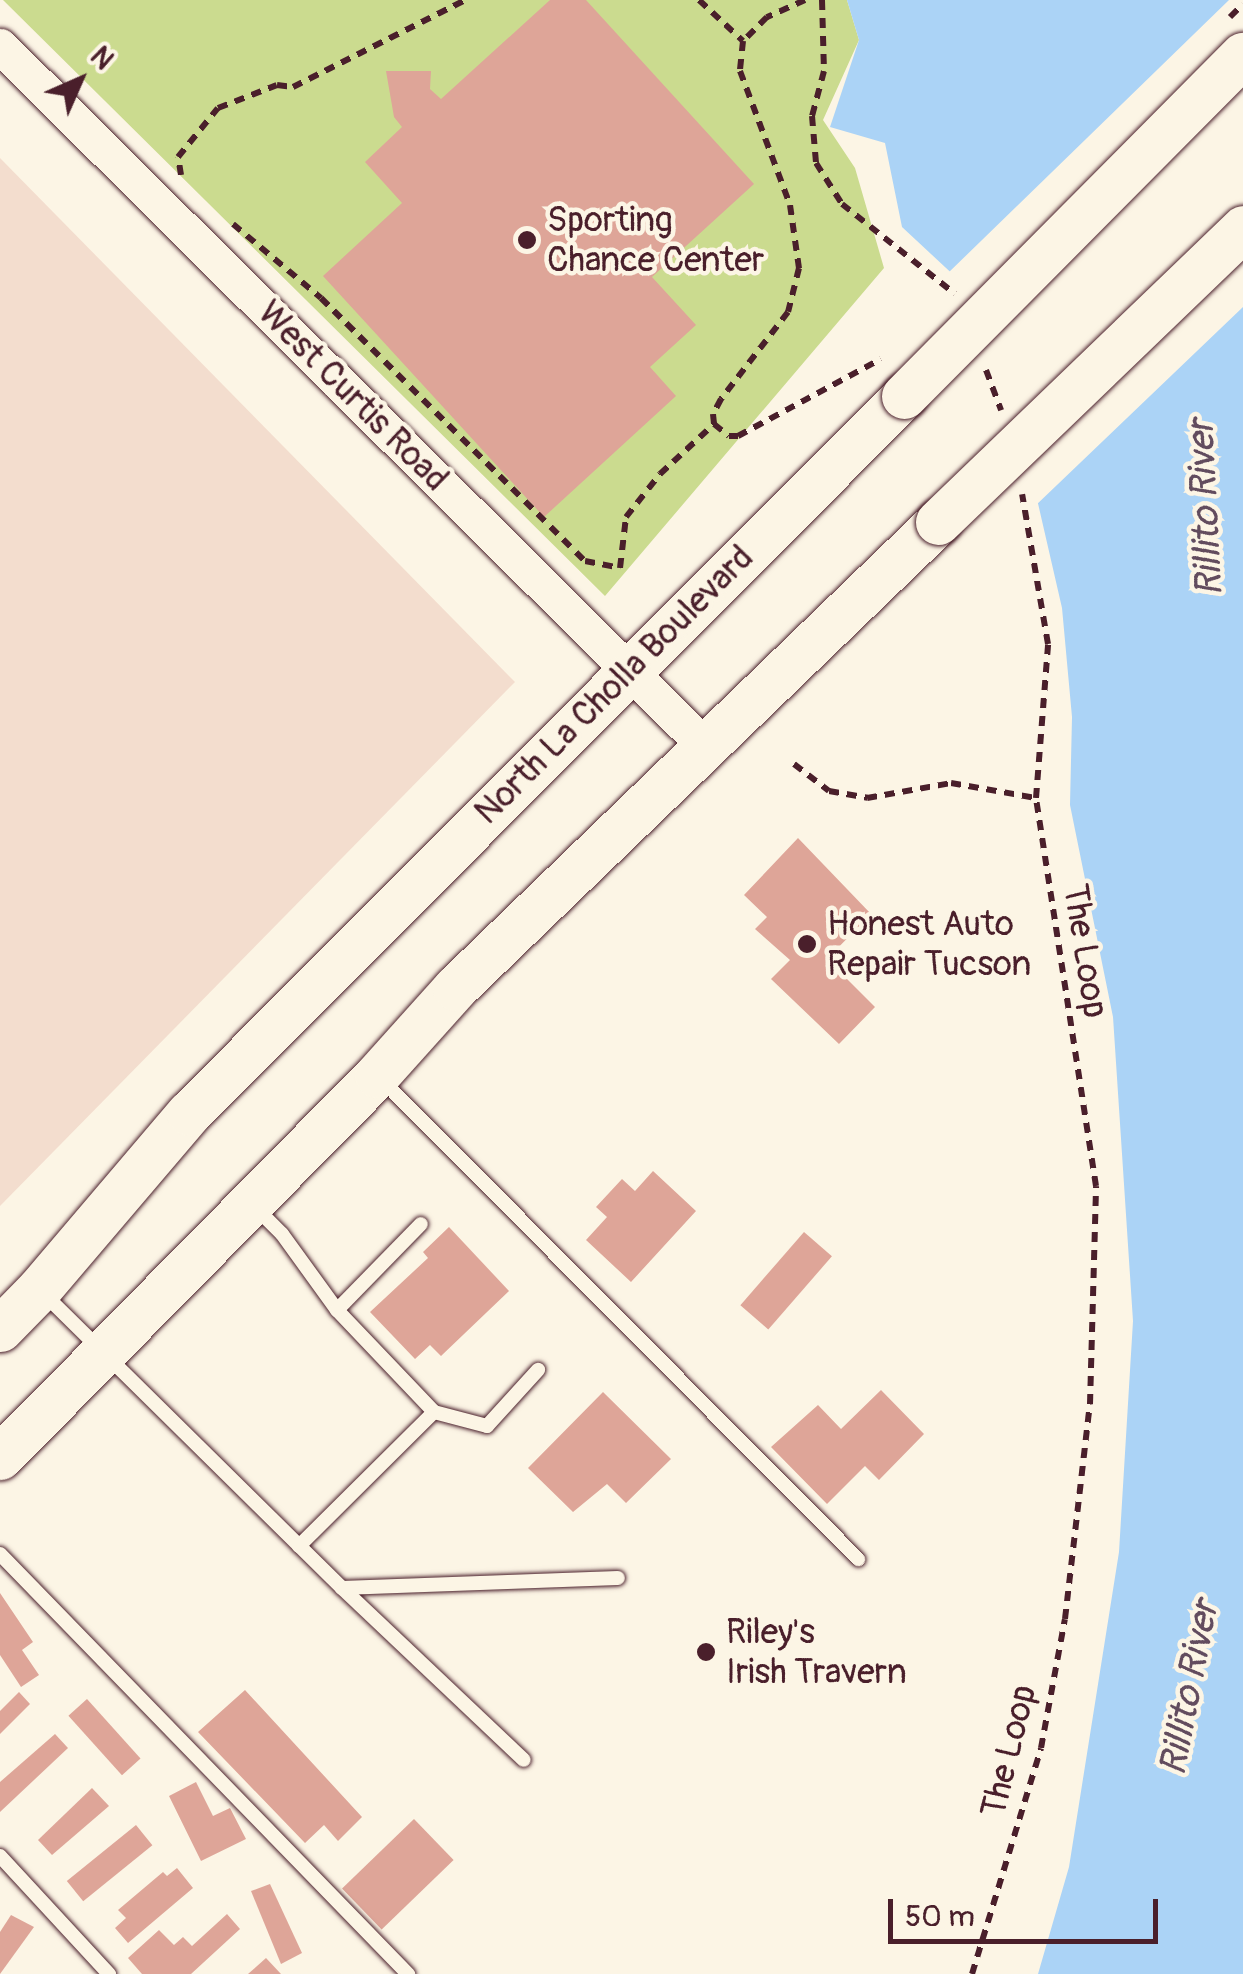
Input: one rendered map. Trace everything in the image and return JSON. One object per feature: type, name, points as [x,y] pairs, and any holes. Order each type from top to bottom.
[{"type":"main road","name":"North La Cholla Boulevard","points":[[0,1329],[40,1289],[188,1112],[628,672],[898,375],[1243,55]]},
{"type":"main road","points":[[0,1457],[377,1075],[455,988],[1243,228]]},
{"type":"street","name":"West Curtis Road","points":[[0,46],[706,747]]},
{"type":"lane","points":[[377,1075],[858,1559]]},
{"type":"lane","points":[[251,1203],[282,1234],[337,1310],[434,1412],[487,1426],[538,1370]]},
{"type":"lane","points":[[337,1310],[421,1224]]},
{"type":"lane","points":[[40,1289],[342,1588],[524,1760]]},
{"type":"lane","points":[[299,1546],[434,1412]]},
{"type":"lane","points":[[0,1554],[408,1974]]},
{"type":"lane","points":[[342,1588],[618,1578]]},
{"type":"lane","points":[[0,1856],[109,1974]]},
{"type":"path","points":[[182,182],[178,157],[218,108],[277,85],[293,88],[465,0]]},
{"type":"path","points":[[699,0],[743,41]]},
{"type":"path","points":[[805,0],[768,16],[743,41],[740,71],[790,205],[800,268],[788,312],[721,399],[713,414],[714,424],[729,436],[738,436],[898,375]]},
{"type":"path","points":[[822,0],[824,71],[812,116],[816,163],[842,204],[949,286],[964,308]]},
{"type":"path","points":[[226,218],[321,298],[585,561],[620,568],[626,517],[660,474],[714,424]]},
{"type":"path","points":[[983,360],[1002,414]]},
{"type":"path","name":"The Loop","points":[[972,1974],[1041,1748],[1065,1619],[1090,1404],[1096,1186],[1036,798],[1048,644],[1021,488]]},
{"type":"path","points":[[794,764],[829,791],[866,798],[951,783],[1036,798]]},
{"type":"shaded area","points":[[0,158],[515,682],[0,1206]]},
{"type":"green space","points":[[3,0],[847,0],[859,40],[823,120],[855,168],[884,268],[605,596]]},
{"type":"water","name":"Rillito River","points":[[847,0],[1243,0],[1243,1974],[1038,1974],[1069,1867],[1119,1552],[1133,1321],[1113,1017],[1070,805],[1072,717],[1062,608],[1020,425],[960,281],[902,227],[885,143],[830,127],[859,40]]},
{"type":"pier","points":[[1229,0],[1243,0],[1243,307],[1034,507],[1016,427],[955,284],[946,275]]},
{"type":"building","name":"Sporting Chance Center","points":[[550,0],[586,0],[754,184],[652,277],[696,325],[650,367],[676,396],[544,517],[323,276],[402,203],[365,162],[402,127],[394,117],[386,71],[431,71],[430,89],[441,99]]},
{"type":"building","name":"Honest Auto Repair Tucson","points":[[798,838],[871,914],[827,959],[875,1007],[839,1044],[771,979],[790,960],[755,929],[767,917],[744,895]]},
{"type":"building","points":[[653,1171],[696,1211],[631,1282],[586,1240],[607,1217],[596,1207],[622,1179],[635,1191]]},
{"type":"building","points":[[449,1227],[509,1291],[441,1356],[430,1345],[415,1359],[370,1312],[428,1258],[423,1252]]},
{"type":"building","points":[[804,1232],[832,1256],[768,1329],[740,1305]]},
{"type":"building","points":[[881,1390],[924,1434],[879,1480],[865,1466],[827,1504],[771,1447],[818,1405],[841,1429]]},
{"type":"building","points":[[603,1392],[671,1459],[626,1503],[607,1484],[573,1512],[528,1468]]},
{"type":"building","points":[[0,1593],[33,1642],[22,1650],[39,1675],[21,1687],[0,1655]]},
{"type":"building","points":[[245,1690],[362,1817],[338,1841],[324,1825],[305,1843],[198,1732]]},
{"type":"building","points":[[19,1692],[30,1704],[0,1734],[0,1711]]},
{"type":"building","points":[[87,1699],[141,1758],[122,1775],[68,1716]]},
{"type":"building","points":[[55,1734],[68,1748],[0,1812],[0,1782]]},
{"type":"building","points":[[196,1782],[213,1816],[230,1808],[246,1839],[201,1861],[169,1796]]},
{"type":"building","points":[[92,1788],[109,1806],[52,1855],[38,1840]]},
{"type":"building","points":[[414,1819],[454,1860],[382,1929],[342,1888]]},
{"type":"building","points":[[136,1825],[152,1845],[83,1901],[67,1881]]},
{"type":"building","points":[[177,1868],[193,1888],[128,1943],[115,1928],[126,1918],[118,1910],[163,1872],[167,1876]]},
{"type":"building","points":[[270,1884],[302,1953],[281,1964],[251,1891]]},
{"type":"building","points":[[227,1914],[240,1929],[191,1974],[142,1974],[128,1958],[159,1930],[174,1945],[183,1937],[192,1946]]},
{"type":"building","points":[[11,1915],[34,1927],[0,1974],[0,1932]]},
{"type":"building","points":[[266,1958],[281,1974],[248,1974]]},
{"type":"place","name":"Sporting Chance Center","points":[[527,240]]},
{"type":"place","name":"Honest Auto Repair Tucson","points":[[807,944]]},
{"type":"place","name":"Riley's Irish Travern","points":[[706,1652]]}]
